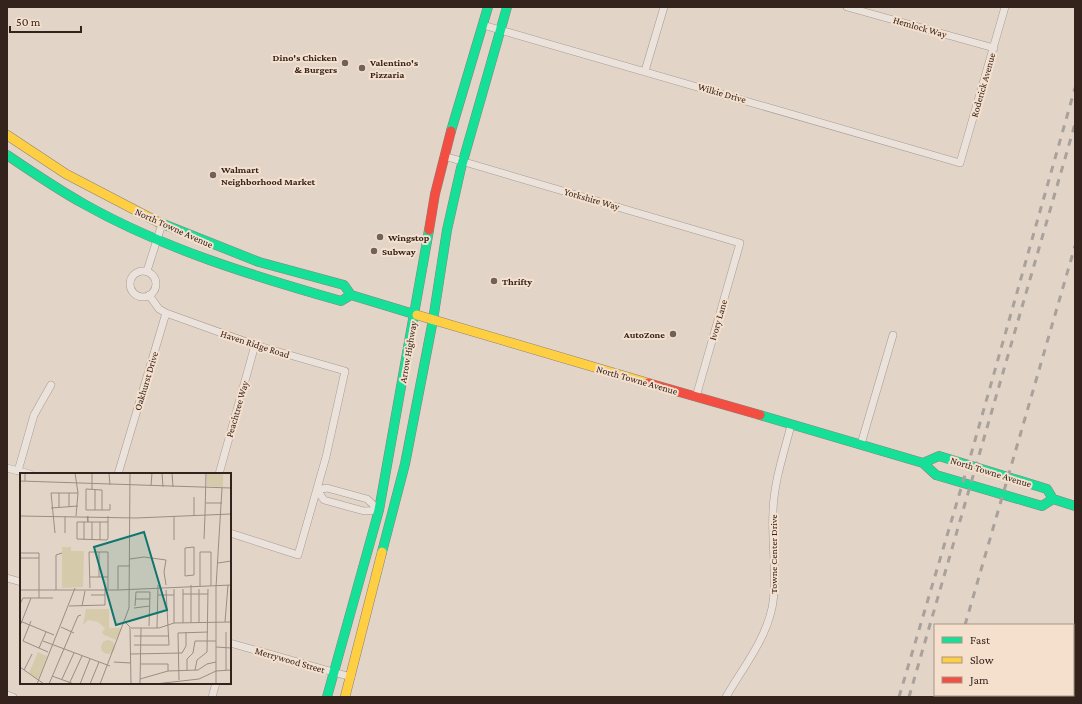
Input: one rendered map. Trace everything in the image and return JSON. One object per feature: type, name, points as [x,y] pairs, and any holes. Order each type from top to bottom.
[{"type":"main road","name":"Arrow Highway","points":[[327,697],[379,510],[415,314],[435,194],[444,156],[488,7]]},
{"type":"main road","name":"Arrow Highway","points":[[345,697],[405,464],[433,320],[447,230],[463,161],[507,7]]},
{"type":"main road","name":"North Towne Avenue","points":[[7,135],[32,154],[73,179],[162,224],[260,262],[344,285],[350,295],[792,425],[924,462],[936,475],[1042,506],[1053,499]]},
{"type":"main road","name":"North Towne Avenue","points":[[7,155],[68,196],[157,239],[208,260],[268,280],[341,301],[350,295]]},
{"type":"main road","name":"North Towne Avenue","points":[[924,462],[939,456],[1047,489],[1053,499],[1075,506]]},
{"type":"street","points":[[645,71],[664,7]]},
{"type":"street","name":"Hemlock Way","points":[[847,7],[994,48]]},
{"type":"street","name":"Roderick Avenue","points":[[960,163],[1005,7]]},
{"type":"street","name":"Wilkie Drive","points":[[483,25],[960,163]]},
{"type":"street","name":"Yorkshire Way","points":[[444,156],[740,243]]},
{"type":"street","points":[[147,271],[162,224]]},
{"type":"street","name":"Ivory Lane","points":[[696,397],[740,243]]},
{"type":"street","points":[[147,271],[153,275],[156,282],[155,290],[149,295],[144,296],[136,294],[130,284],[135,274],[147,271]]},
{"type":"street","points":[[149,295],[159,309],[166,313]]},
{"type":"street","name":"Haven Ridge Road","points":[[166,313],[255,345],[345,371],[317,490]]},
{"type":"street","name":"Oakhurst Drive","points":[[118,473],[166,313]]},
{"type":"street","points":[[860,444],[892,334]]},
{"type":"street","name":"Peachtree Way","points":[[219,473],[255,345]]},
{"type":"street","points":[[18,471],[34,415],[51,385]]},
{"type":"street","name":"Towne Center Drive","points":[[726,697],[762,638],[771,609],[775,582],[773,511],[776,482],[792,425]]},
{"type":"street","points":[[7,468],[26,473]]},
{"type":"street","points":[[317,490],[327,488],[367,499],[379,510]]},
{"type":"street","points":[[317,490],[324,500],[364,511],[379,510]]},
{"type":"street","points":[[231,533],[298,555],[317,490]]},
{"type":"street","points":[[7,578],[20,582]]},
{"type":"street","name":"Merrywood Street","points":[[231,643],[351,677]]},
{"type":"street","points":[[212,697],[216,684]]},
{"type":"street","points":[[7,695],[13,697]]},
{"type":"railway","points":[[899,697],[968,465],[1075,88]]},
{"type":"railway","points":[[909,697],[1075,124]]},
{"type":"railway","points":[[965,624],[1075,246]]},
{"type":"traffic: fast","points":[[451,131],[488,7]]},
{"type":"traffic: fast","points":[[382,552],[405,464],[433,320],[447,230],[461,168],[507,7]]},
{"type":"traffic: fast","points":[[7,155],[84,204],[114,220],[177,248],[275,282],[341,301],[351,295]]},
{"type":"traffic: fast","points":[[158,222],[259,262],[344,285],[351,295],[417,315]]},
{"type":"traffic: fast","points":[[327,697],[379,510],[429,230]]},
{"type":"traffic: fast","points":[[760,415],[923,463],[936,475],[1042,506],[1053,499]]},
{"type":"traffic: fast","points":[[923,463],[939,456],[1047,489],[1053,499],[1075,506]]},
{"type":"traffic: slow","points":[[7,135],[66,174],[158,222]]},
{"type":"traffic: slow","points":[[417,315],[648,383]]},
{"type":"traffic: slow","points":[[345,697],[382,552]]},
{"type":"traffic: jam","points":[[429,230],[435,194],[451,131]]},
{"type":"traffic: jam","points":[[648,383],[760,415]]},
{"type":"place","name":"Dino's Chicken & Burgers","points":[[345,63]]},
{"type":"place","name":"Valentino's Pizzaria","points":[[362,68]]},
{"type":"place","name":"Walmart Neighborhood Market","points":[[213,175]]},
{"type":"place","name":"Wingstop","points":[[380,237]]},
{"type":"place","name":"Subway","points":[[374,251]]},
{"type":"place","name":"Thrifty","points":[[494,281]]},
{"type":"place","name":"AutoZone","points":[[673,334]]}]
